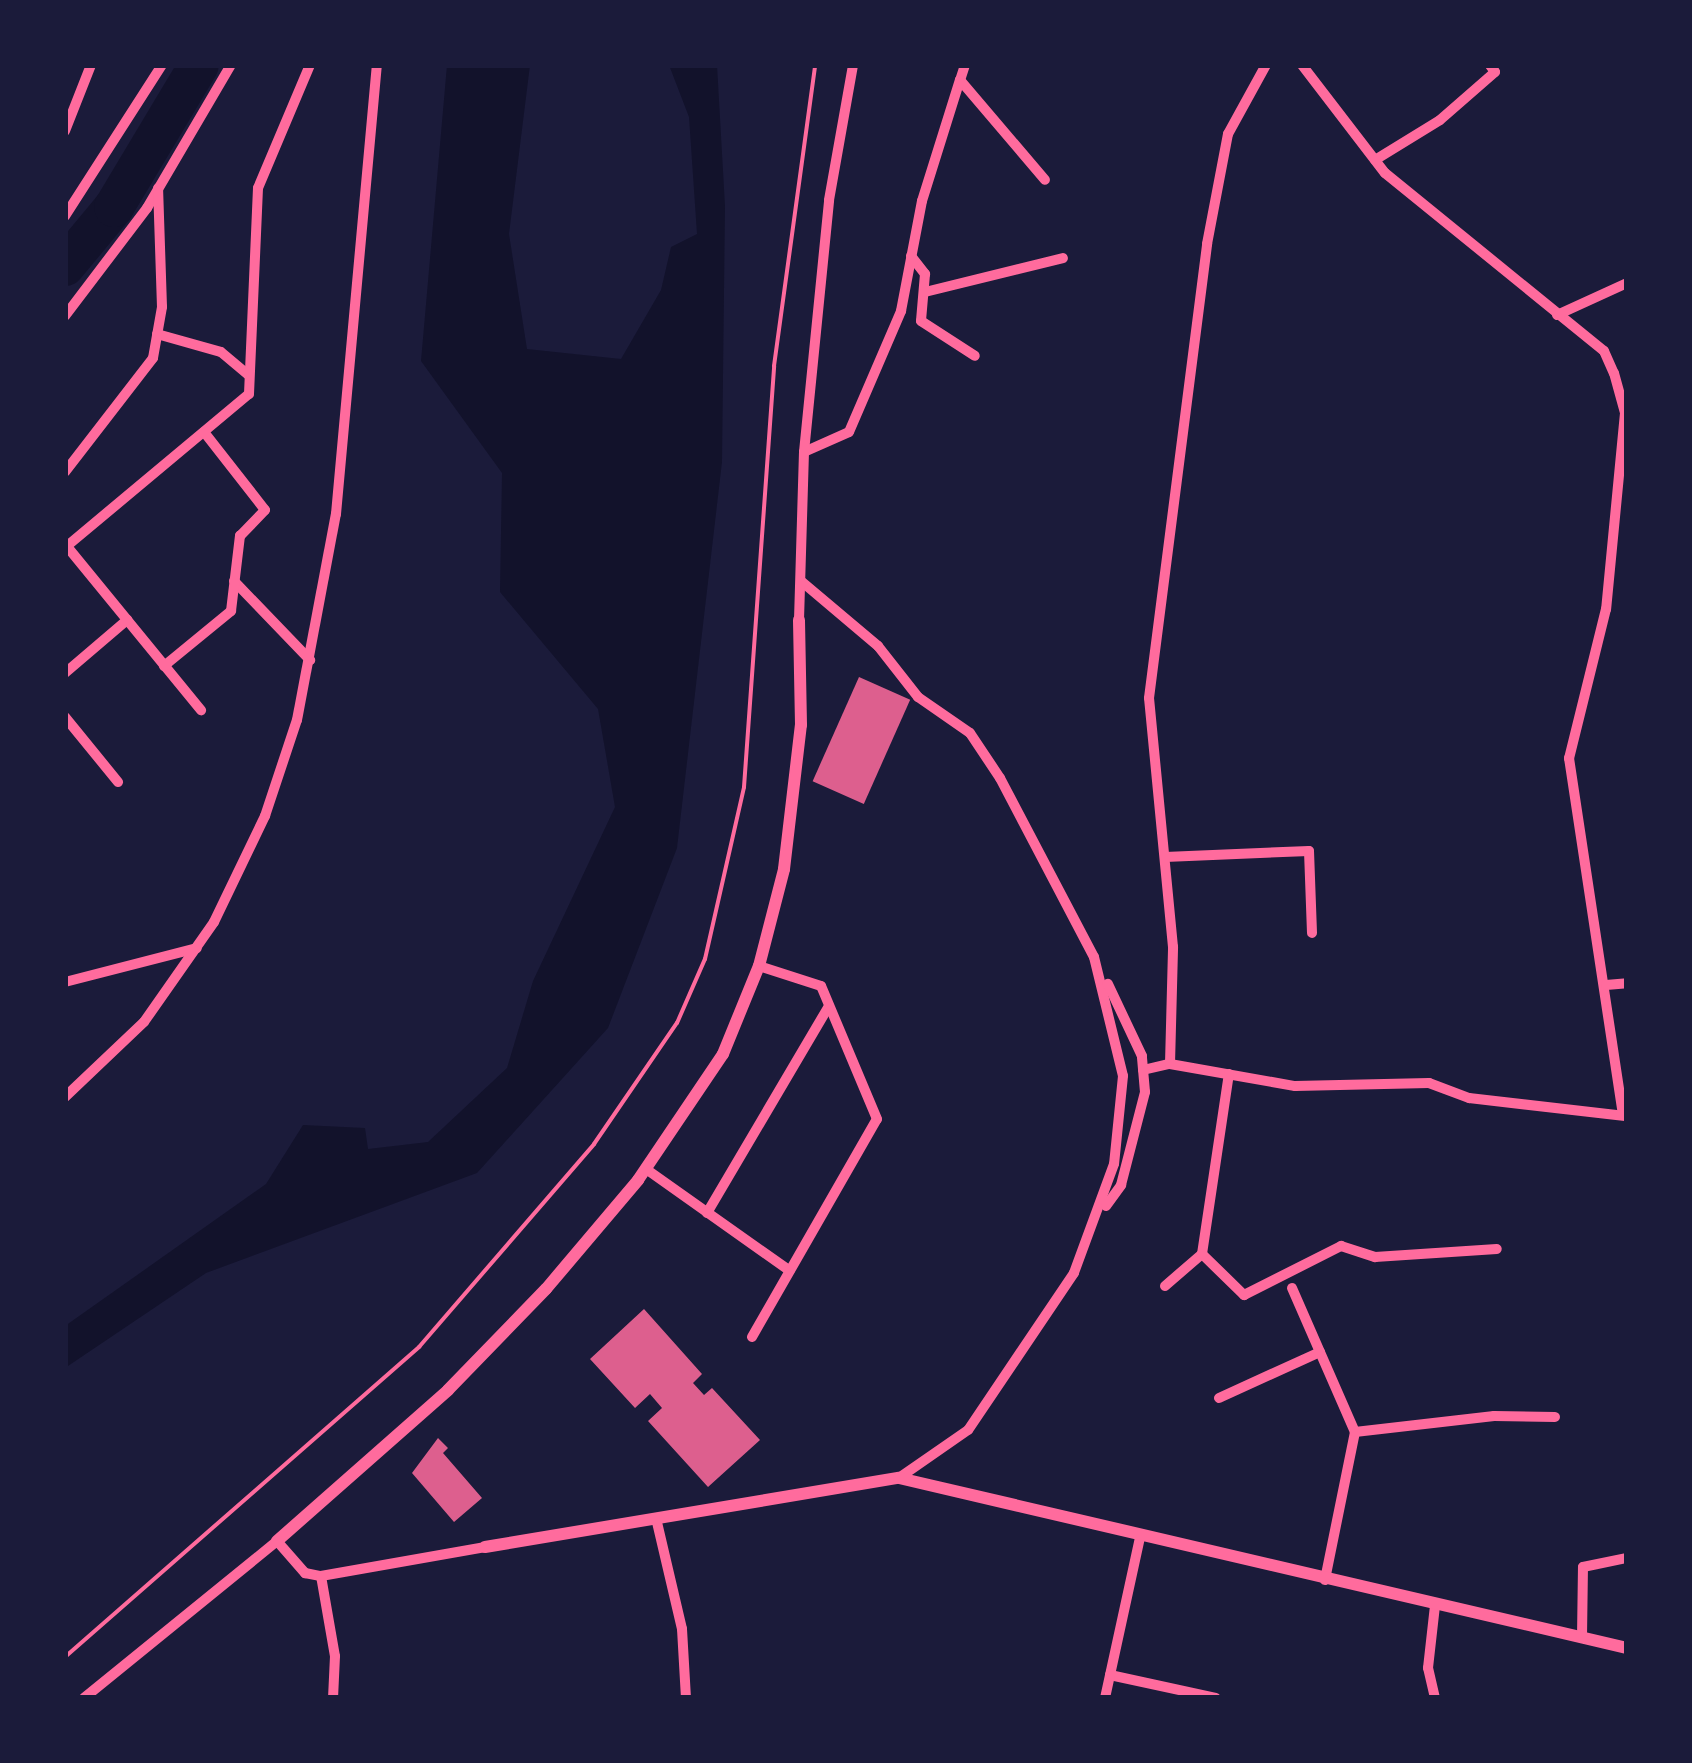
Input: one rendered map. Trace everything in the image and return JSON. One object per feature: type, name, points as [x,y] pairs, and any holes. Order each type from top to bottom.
[{"type":"street","points":[[65,132],[91,65]]},
{"type":"street","points":[[65,216],[162,65]]},
{"type":"street","points":[[65,316],[158,188],[231,65]]},
{"type":"street","points":[[200,710],[66,545],[250,394],[258,188],[310,65]]},
{"type":"street","points":[[65,1097],[144,1022],[197,948],[265,816],[310,660],[336,514],[367,122],[378,65]]},
{"type":"street","points":[[84,1698],[278,1540],[448,1390],[546,1288],[646,1169],[723,1054],[759,966],[794,810],[804,452],[829,200],[853,65]]},
{"type":"street","points":[[804,452],[849,432],[900,311],[911,256],[964,65]]},
{"type":"street","points":[[1170,1064],[1174,947],[1149,698],[1207,244],[1228,134],[1266,65]]},
{"type":"street","points":[[1375,160],[1440,120],[1495,72],[1490,65]]},
{"type":"street","points":[[1143,1070],[1170,1064],[1295,1086],[1428,1083],[1469,1098],[1625,1116],[1569,758],[1606,609],[1625,413],[1604,351],[1375,160],[1310,67]]},
{"type":"street","points":[[960,80],[1046,180]]},
{"type":"street","points":[[65,472],[119,410],[154,358],[158,188]]},
{"type":"street","points":[[911,256],[924,274],[921,320],[975,356]]},
{"type":"street","points":[[925,292],[1063,258]]},
{"type":"street","points":[[1557,315],[1627,283]]},
{"type":"street","points":[[157,334],[221,352],[248,375]]},
{"type":"street","points":[[164,666],[230,611],[240,536],[265,510],[204,432]]},
{"type":"street","points":[[234,580],[310,660]]},
{"type":"street","points":[[801,581],[878,646],[918,697],[970,733],[1129,1021],[1143,1070],[1138,1134],[1121,1185],[1100,1214]]},
{"type":"street","points":[[65,673],[127,620]]},
{"type":"street","points":[[65,717],[118,782]]},
{"type":"street","points":[[1165,856],[1309,850],[1312,933]]},
{"type":"street","points":[[65,982],[197,948]]},
{"type":"street","points":[[899,1478],[968,1430],[1000,1389],[1074,1273],[1100,1214],[1114,1164],[1123,1076],[1094,956]]},
{"type":"street","points":[[752,1337],[877,1119],[821,986],[759,966]]},
{"type":"street","points":[[1606,985],[1627,983]]},
{"type":"street","points":[[707,1213],[829,1006]]},
{"type":"street","points":[[1613,1035],[1627,1034]]},
{"type":"street","points":[[1165,1286],[1202,1254],[1229,1074]]},
{"type":"street","points":[[646,1169],[790,1271]]},
{"type":"street","points":[[1202,1254],[1244,1295],[1341,1246],[1376,1257],[1497,1249]]},
{"type":"street","points":[[1292,1288],[1355,1432],[1325,1581]]},
{"type":"street","points":[[1219,1398],[1320,1352]]},
{"type":"street","points":[[1355,1432],[1494,1416],[1555,1417]]},
{"type":"street","points":[[278,1540],[304,1573],[321,1576],[899,1478],[1140,1538],[1627,1648]]},
{"type":"street","points":[[656,1518],[682,1629],[686,1698]]},
{"type":"street","points":[[1105,1698],[1140,1538]]},
{"type":"street","points":[[1582,1637],[1583,1567],[1627,1558]]},
{"type":"street","points":[[321,1576],[334,1656],[334,1698]]},
{"type":"street","points":[[1435,1606],[1428,1668],[1435,1698]]},
{"type":"street","points":[[1110,1674],[1216,1698]]},
{"type":"path","points":[[65,1657],[418,1346],[594,1144],[677,1023],[705,959],[744,787],[774,366],[815,65]]},
{"type":"shaded area","points":[[447,65],[530,65],[509,234],[527,349],[621,359],[661,290],[671,247],[697,234],[689,117],[669,65],[717,65],[725,206],[722,462],[677,848],[608,1028],[477,1173],[206,1273],[65,1368],[65,1326],[266,1184],[303,1125],[365,1128],[368,1149],[428,1142],[507,1068],[533,981],[615,807],[598,709],[500,592],[502,473],[421,361]]},
{"type":"building","points":[[859,677],[910,700],[864,804],[813,781]]},
{"type":"building","points":[[644,1309],[702,1374],[693,1383],[704,1395],[712,1388],[760,1440],[708,1487],[648,1421],[662,1408],[650,1394],[635,1408],[590,1359]]},
{"type":"building","points":[[438,1438],[448,1448],[443,1453],[482,1498],[454,1522],[412,1473]]},
{"type":"waterway","points":[[65,266],[114,207],[199,65]]}]
